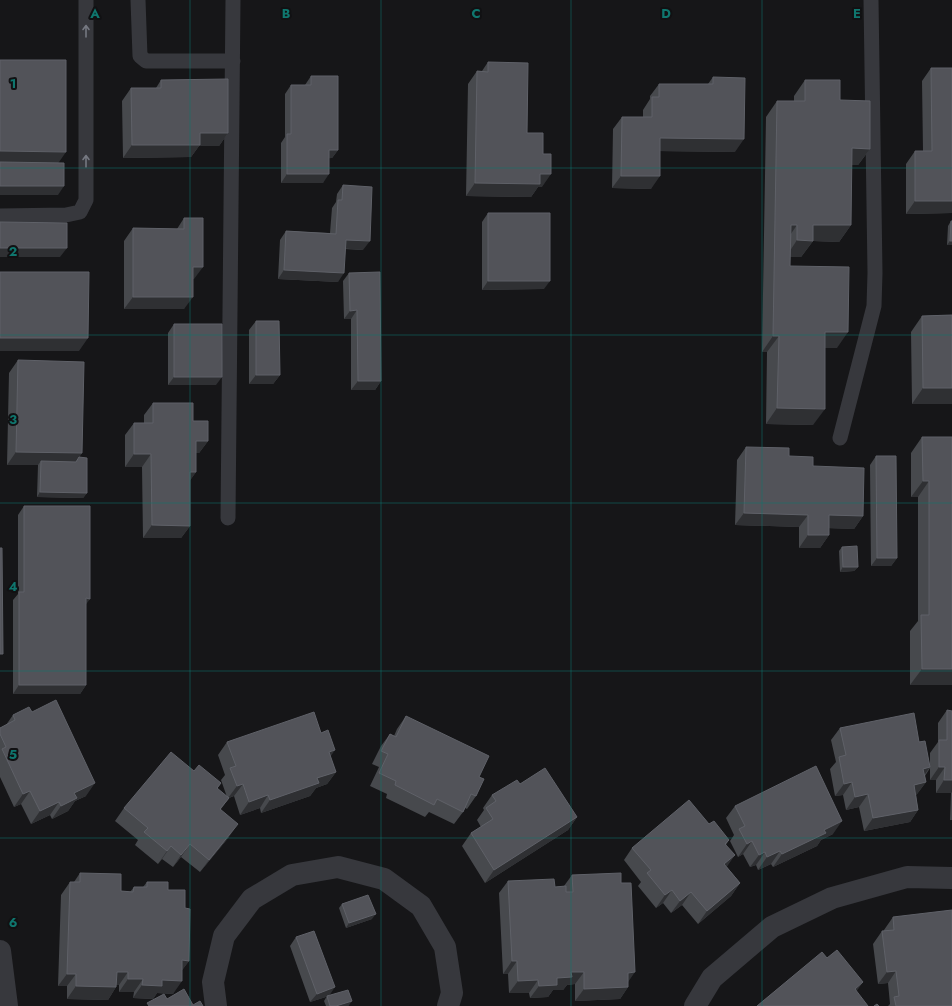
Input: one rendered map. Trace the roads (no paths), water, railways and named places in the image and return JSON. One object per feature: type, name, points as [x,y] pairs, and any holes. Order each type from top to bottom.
[{"type":"street","points":[[216,1006],[213,982],[224,936],[252,899],[292,875],[338,868],[384,879],[421,906],[445,947],[452,993],[448,1006]]},
{"type":"street","points":[[695,1006],[712,978],[772,927],[832,898],[907,877],[952,878]]},
{"type":"street","points":[[0,951],[7,1006]]},
{"type":"lane","points":[[0,216],[66,215],[80,212],[86,200],[86,0]]},
{"type":"lane","points":[[138,0],[140,56],[146,61],[233,61]]},
{"type":"lane","points":[[228,518],[234,0]]},
{"type":"lane","points":[[840,438],[874,306],[875,272],[871,0]]}]
